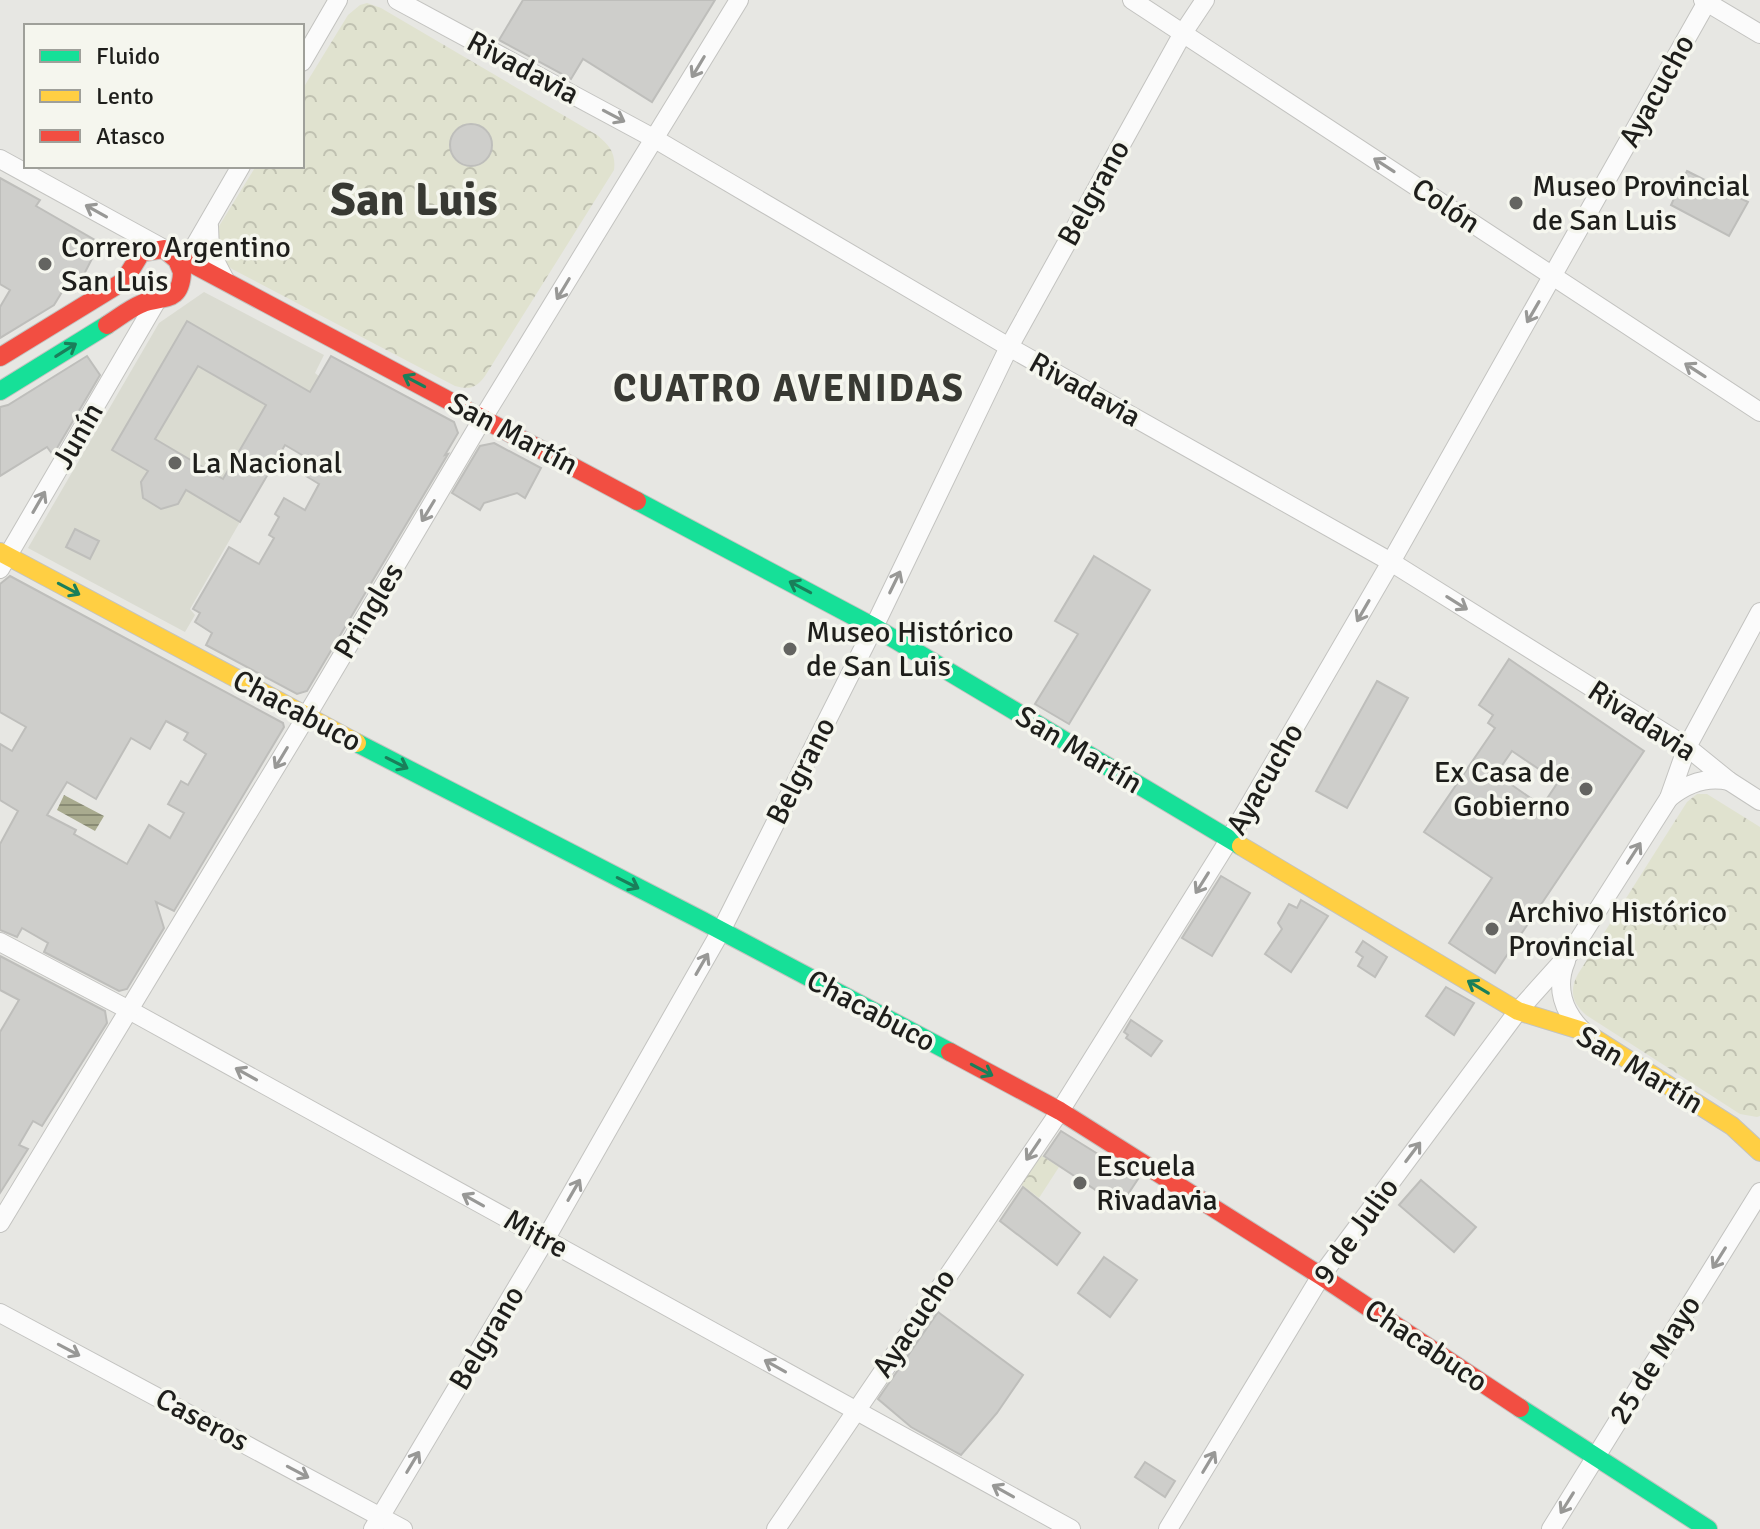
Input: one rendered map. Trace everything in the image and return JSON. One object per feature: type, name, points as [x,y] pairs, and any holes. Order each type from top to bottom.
[{"type":"street","points":[[304,59],[338,0]]},
{"type":"street","name":"Rivadavia","points":[[397,0],[655,139],[1009,347],[1391,562],[1687,747],[1760,801]]},
{"type":"street","name":"Pringles","points":[[0,1223],[483,418],[739,0]]},
{"type":"street","name":"Colón","points":[[1132,0],[1760,412]]},
{"type":"street","name":"Belgrano","points":[[377,1522],[545,1240],[721,931],[874,627],[1009,347],[1183,33],[1205,0]]},
{"type":"street","points":[[1706,1],[1760,34]]},
{"type":"street","name":"Ayacucho","points":[[776,1529],[1060,1111],[1229,840],[1554,277],[1706,1]]},
{"type":"street","name":"San Martín","points":[[0,159],[176,258],[227,282],[874,627],[1518,1011],[1583,1031],[1732,1126],[1760,1152]]},
{"type":"street","points":[[176,258],[212,216],[240,168]]},
{"type":"street","points":[[212,216],[209,247],[227,282]]},
{"type":"street","points":[[0,357],[124,281],[139,254],[151,249],[176,258]]},
{"type":"street","points":[[0,391],[142,303],[169,299],[182,281],[176,258]]},
{"type":"street","name":"Junín","points":[[3,559],[156,302]]},
{"type":"street","name":"Chacabuco","points":[[3,559],[721,931],[1060,1111],[1321,1276],[1595,1458],[1708,1529]]},
{"type":"street","name":"9 de Julio","points":[[1583,1031],[1569,1015],[1561,990],[1563,970],[1571,952],[1669,798],[1687,747],[1760,612]]},
{"type":"street","points":[[1669,798],[1698,782],[1729,781]]},
{"type":"street","name":"Mitre","points":[[0,942],[1071,1529]]},
{"type":"street","name":"9 de Julio","points":[[1168,1529],[1321,1276],[1518,1011],[1571,952]]},
{"type":"street","points":[[1732,1126],[1745,1131],[1760,1131]]},
{"type":"street","name":"25 de Mayo","points":[[1551,1529],[1760,1192]]},
{"type":"street","name":"Caseros","points":[[0,1313],[377,1522],[403,1529]]},
{"type":"shaded area","name":"La Nacional","points":[[204,292],[324,355],[315,373],[322,379],[190,609],[195,615],[185,632],[28,548],[159,323]]},
{"type":"shaded area","points":[[64,795],[104,816],[95,831],[57,810]]},
{"type":"green space","points":[[367,3],[381,8],[597,135],[613,154],[614,170],[485,376],[472,387],[455,386],[232,269],[218,257],[216,231],[255,168],[304,168],[304,87],[348,15]]},
{"type":"green space","points":[[1697,794],[1707,794],[1760,827],[1760,1116],[1757,1117],[1740,1114],[1586,1015],[1573,996],[1573,985],[1578,974],[1687,802]]},
{"type":"green space","points":[[1041,1155],[1059,1167],[1039,1198],[1019,1183]]},
{"type":"building","points":[[523,0],[715,0],[652,102],[583,59],[571,79],[499,40]]},
{"type":"building","points":[[471,124],[486,130],[492,145],[486,160],[471,166],[456,160],[450,145],[456,130]]},
{"type":"building","points":[[1687,171],[1748,202],[1729,236],[1671,205]]},
{"type":"building","name":"Correro Argentino San Luis","points":[[0,178],[40,200],[36,206],[100,243],[75,292],[65,287],[54,305],[0,338],[0,307],[10,290],[0,284]]},
{"type":"building","points":[[187,321],[310,392],[331,356],[454,422],[458,433],[307,691],[297,694],[206,645],[212,633],[195,622],[200,613],[193,609],[229,547],[259,564],[274,538],[269,535],[279,517],[275,514],[284,498],[305,510],[319,484],[306,476],[314,462],[285,445],[240,522],[186,490],[178,504],[161,509],[143,498],[141,482],[148,471],[112,450]],"holes":[[[198,366],[266,405],[223,479],[155,439]]]},
{"type":"building","points":[[87,356],[100,375],[53,455],[47,447],[0,476],[0,407]]},
{"type":"building","points":[[494,443],[541,468],[525,498],[517,493],[484,503],[480,510],[452,493],[480,446]]},
{"type":"building","points":[[75,529],[99,541],[90,559],[66,547]]},
{"type":"building","points":[[1094,556],[1150,590],[1069,724],[1035,704],[1078,634],[1055,621]]},
{"type":"building","points":[[10,576],[283,723],[284,727],[174,911],[156,902],[164,928],[127,989],[119,991],[44,952],[48,943],[22,928],[17,937],[0,930],[0,844],[18,811],[0,800],[0,744],[12,751],[26,727],[0,712],[0,584]],"holes":[[[166,721],[188,733],[184,740],[206,754],[188,785],[181,781],[168,804],[184,813],[170,838],[149,825],[127,864],[47,815],[67,782],[96,799],[131,738],[150,749]]]},
{"type":"building","name":"Ex Casa de Gobierno","points":[[1509,659],[1644,751],[1495,973],[1449,943],[1492,878],[1424,832],[1495,728],[1488,723],[1493,715],[1479,705]],"holes":[[[1512,751],[1558,782],[1542,806],[1496,774]]]},
{"type":"building","points":[[1377,681],[1408,698],[1347,808],[1316,791]]},
{"type":"building","points":[[1221,876],[1250,893],[1212,956],[1182,938]]},
{"type":"building","points":[[1301,900],[1328,916],[1291,972],[1265,954],[1282,929],[1278,923],[1289,904],[1297,908]]},
{"type":"building","points":[[1363,941],[1387,957],[1375,977],[1358,966],[1363,957],[1356,952]]},
{"type":"building","points":[[0,956],[105,1011],[107,1023],[42,1126],[33,1121],[19,1145],[28,1149],[0,1193],[0,1032],[19,1000],[0,990]]},
{"type":"building","points":[[1446,987],[1474,1003],[1454,1035],[1426,1016]]},
{"type":"building","points":[[1131,1020],[1162,1041],[1151,1056],[1126,1038],[1128,1035],[1124,1032]]},
{"type":"building","points":[[1061,1131],[1138,1179],[1120,1206],[1044,1156]]},
{"type":"building","points":[[1421,1180],[1476,1227],[1454,1252],[1399,1205]]},
{"type":"building","points":[[1023,1187],[1080,1233],[1057,1265],[1000,1221]]},
{"type":"building","points":[[1104,1257],[1137,1280],[1110,1317],[1078,1293]]},
{"type":"building","points":[[938,1312],[1023,1375],[997,1413],[961,1455],[911,1427],[878,1399]]},
{"type":"building","points":[[1145,1462],[1175,1481],[1165,1497],[1135,1477]]},
{"type":"traffic: fast","points":[[0,391],[107,325]]},
{"type":"traffic: fast","points":[[637,501],[874,627],[1241,846]]},
{"type":"traffic: fast","points":[[357,743],[950,1052]]},
{"type":"traffic: fast","points":[[1520,1408],[1708,1529]]},
{"type":"traffic: slow","points":[[0,552],[357,743]]},
{"type":"traffic: slow","points":[[1241,846],[1518,1011],[1583,1031],[1732,1126],[1760,1152]]},
{"type":"traffic: jam","points":[[0,357],[124,281],[141,253],[164,249],[177,260],[182,272],[181,282],[174,294],[141,304],[107,325]]},
{"type":"traffic: jam","points":[[172,253],[637,501]]},
{"type":"traffic: jam","points":[[950,1052],[1060,1111],[1321,1276],[1520,1408]]},
{"type":"place","name":"Museo Provincial de San Luis","points":[[1516,203]]},
{"type":"place","name":"Correro Argentino San Luis","points":[[45,264]]},
{"type":"place","name":"La Nacional","points":[[175,463]]},
{"type":"place","name":"Museo Histórico de San Luis","points":[[790,649]]},
{"type":"place","name":"Ex Casa de Gobierno","points":[[1586,789]]},
{"type":"place","name":"Archivo Histórico Provincial","points":[[1492,929]]},
{"type":"place","name":"Escuela Rivadavia","points":[[1080,1183]]},
{"type":"district","name":"San Luis","points":[[414,200]]},
{"type":"district","name":"CUATRO AVENIDAS","points":[[789,388]]}]
